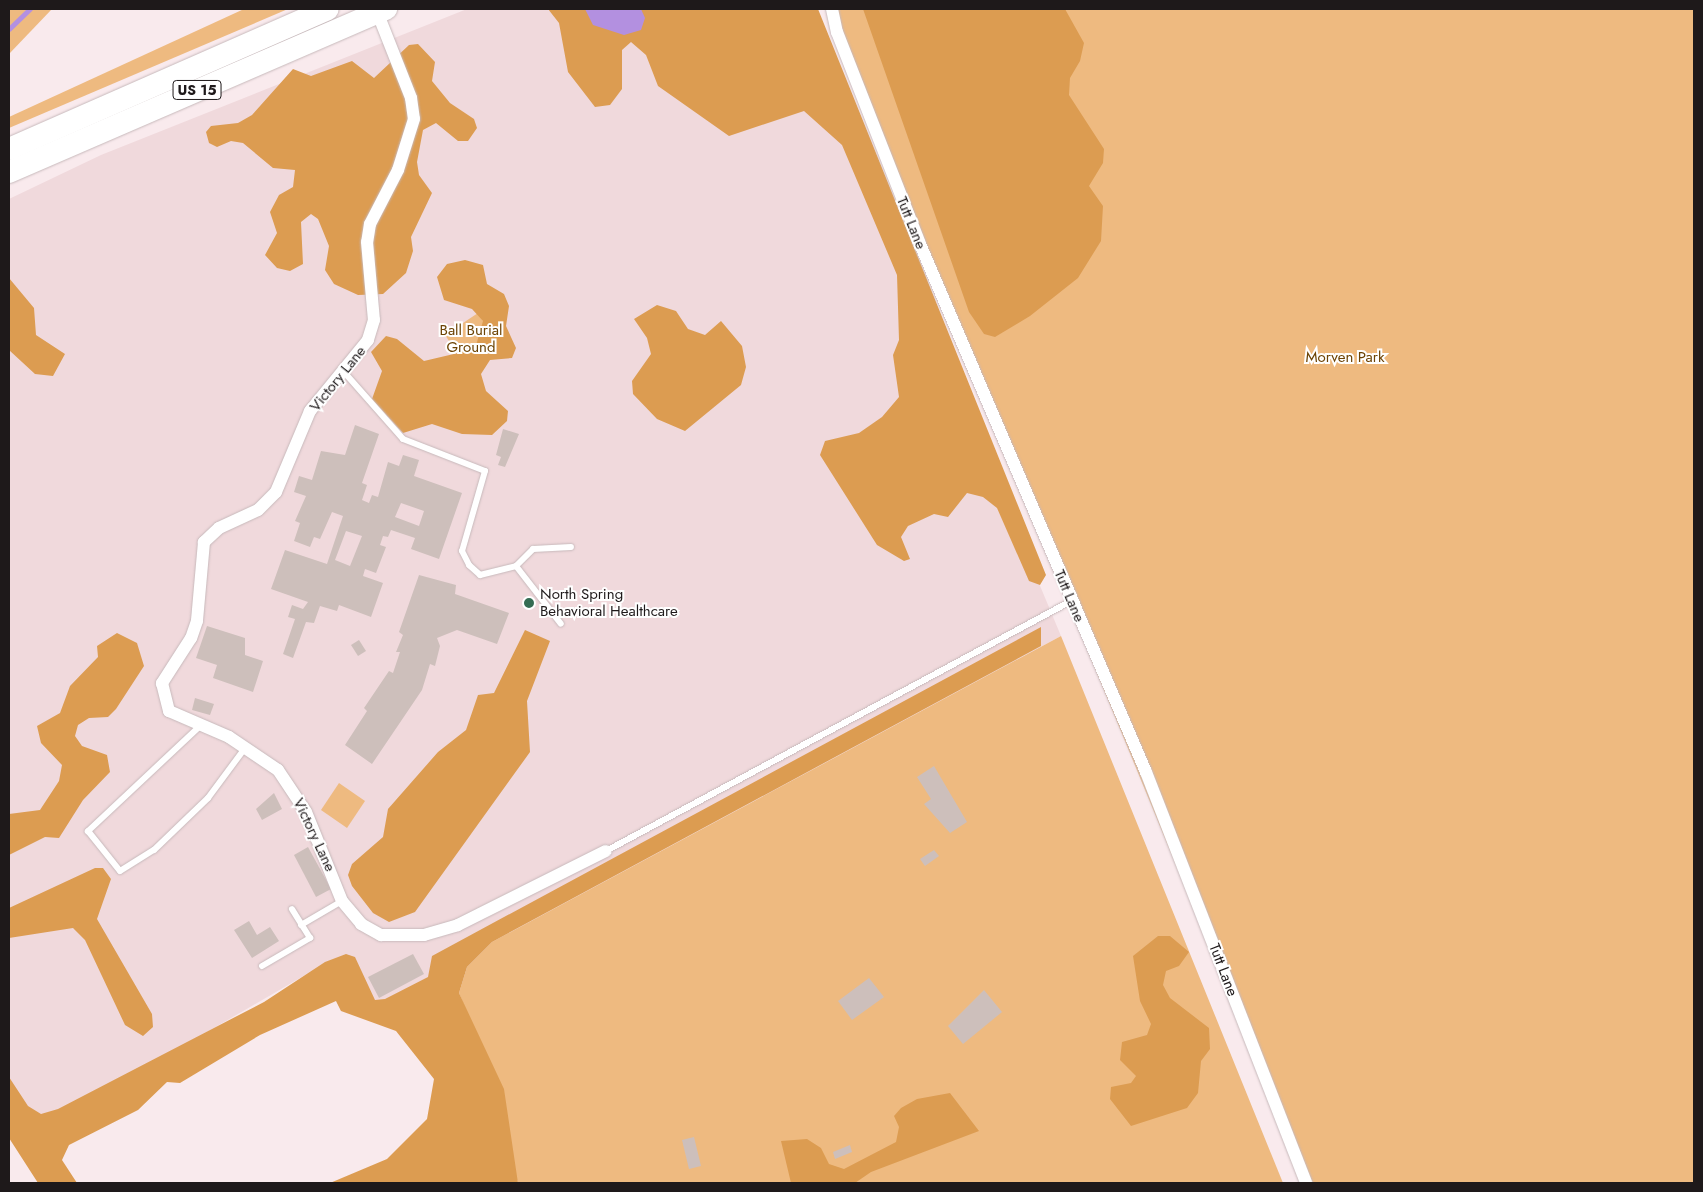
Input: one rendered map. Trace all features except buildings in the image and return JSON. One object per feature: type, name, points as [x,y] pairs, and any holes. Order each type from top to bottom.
[{"type":"highway","name":"US 15","points":[[9,149],[328,9]]},
{"type":"highway","name":"US 15","points":[[9,172],[380,10]]},
{"type":"street","name":"Tutt Lane","points":[[832,9],[837,32],[920,244],[1071,601],[1146,772],[1306,1183]]},
{"type":"street","name":"Victory Lane","points":[[380,10],[411,98],[414,119],[398,170],[370,224],[367,242],[372,327],[362,353],[310,411],[276,492],[258,510],[219,528],[204,542],[197,621],[162,683],[169,711],[245,748],[278,770],[292,789],[342,901],[361,924],[381,935],[424,935],[458,925],[606,850]]},
{"type":"lane","points":[[344,372],[403,439],[485,471],[462,551],[480,575],[516,566],[533,549],[571,547]]},
{"type":"lane","points":[[516,566],[561,624]]},
{"type":"lane","points":[[606,850],[1071,601]]},
{"type":"lane","points":[[200,726],[88,831],[120,871],[154,850],[208,798],[245,748]]},
{"type":"lane","points":[[301,925],[342,901]]},
{"type":"lane","points":[[262,966],[310,938],[292,909]]},
{"type":"shaded area","name":"North Spring Behavioral Healthcare","points":[[467,9],[799,9],[1061,636],[492,942],[467,967],[459,993],[341,1011],[319,967],[26,1137],[9,1116],[9,199],[101,155]]},
{"type":"shaded area","points":[[548,9],[818,9],[1046,575],[1040,585],[1029,581],[997,508],[983,497],[967,493],[948,517],[934,514],[908,526],[901,537],[910,559],[904,561],[877,545],[820,455],[825,441],[859,433],[882,417],[899,397],[893,355],[899,340],[897,275],[842,145],[804,111],[729,136],[658,86],[646,55],[631,42],[622,50],[622,89],[610,105],[595,107],[568,72],[559,23]]},
{"type":"shaded area","points":[[585,9],[641,9],[645,18],[641,30],[624,35],[593,25]]},
{"type":"shaded area","points":[[863,9],[1065,9],[1084,43],[1080,61],[1070,78],[1069,95],[1104,149],[1103,163],[1089,186],[1103,206],[1101,241],[1078,278],[1030,316],[995,337],[984,334],[969,312]]},
{"type":"shaded area","points":[[418,44],[435,62],[432,81],[450,103],[474,119],[477,128],[468,141],[458,141],[436,123],[423,130],[417,162],[419,175],[432,193],[411,237],[413,251],[406,273],[383,294],[358,295],[334,284],[325,270],[329,246],[318,219],[311,214],[301,222],[303,264],[290,271],[277,268],[265,255],[277,233],[270,212],[279,195],[293,187],[295,170],[273,168],[243,143],[231,141],[217,147],[209,143],[206,132],[211,126],[238,123],[252,115],[293,69],[311,76],[352,61],[374,78],[409,45]]},
{"type":"shaded area","points":[[465,260],[483,265],[487,284],[504,294],[509,306],[506,326],[516,348],[512,358],[490,360],[481,374],[486,391],[508,411],[507,421],[492,435],[462,434],[432,424],[403,433],[372,399],[382,371],[371,352],[386,336],[397,339],[424,361],[475,349],[483,321],[472,309],[444,300],[437,277],[447,264]]},
{"type":"shaded area","points":[[9,278],[34,308],[36,335],[65,354],[53,376],[35,374],[9,350]]},
{"type":"shaded area","points":[[657,305],[676,311],[688,329],[705,335],[721,321],[742,346],[746,367],[741,385],[685,431],[657,419],[633,394],[632,381],[651,354],[647,338],[634,319]]},
{"type":"shaded area","points":[[1041,627],[1041,646],[492,942],[467,967],[459,993],[504,1089],[518,1183],[330,1183],[387,1159],[427,1119],[434,1079],[396,1031],[341,1011],[336,1001],[260,1035],[180,1083],[167,1082],[138,1110],[69,1145],[62,1160],[77,1183],[38,1183],[9,1138],[9,1077],[28,1106],[41,1114],[58,1109],[264,1002],[325,962],[346,954],[355,957],[375,1000],[385,999],[428,977],[432,956]]},
{"type":"shaded area","points":[[525,630],[550,641],[527,701],[530,752],[415,912],[389,922],[373,913],[352,886],[348,875],[352,864],[383,837],[388,809],[438,752],[466,730],[478,695],[494,693]]},
{"type":"shaded area","points":[[117,633],[137,643],[144,666],[116,709],[108,717],[89,718],[78,725],[75,736],[82,746],[107,755],[110,772],[83,800],[59,838],[45,837],[9,855],[9,814],[40,810],[59,781],[62,765],[41,743],[37,726],[60,713],[70,686],[98,657],[97,646]]},
{"type":"shaded area","points":[[95,868],[103,868],[111,879],[97,919],[152,1014],[153,1027],[143,1036],[125,1025],[85,940],[73,928],[9,938],[9,908]]},
{"type":"shaded area","points":[[1158,936],[1170,936],[1189,952],[1179,966],[1166,971],[1163,985],[1170,998],[1209,1028],[1210,1049],[1201,1061],[1198,1093],[1187,1108],[1131,1126],[1110,1099],[1111,1087],[1131,1083],[1136,1076],[1120,1060],[1122,1042],[1147,1035],[1151,1024],[1140,1001],[1133,956]]},
{"type":"shaded area","points":[[950,1093],[979,1131],[871,1172],[855,1183],[791,1183],[781,1141],[807,1139],[821,1148],[829,1164],[844,1169],[896,1142],[899,1127],[894,1116],[901,1108],[917,1099]]},
{"type":"green space","points":[[11,9],[52,9],[9,54],[9,11]]},
{"type":"green space","points":[[244,9],[288,9],[9,128],[9,117]]},
{"type":"green space","name":"Morven Park","points":[[831,9],[1694,9],[1694,1183],[1313,1183],[1273,1101],[902,199]]},
{"type":"green space","name":"Ball Burial Ground","points":[[478,313],[496,341],[464,363],[445,335]]},
{"type":"green space","points":[[1061,636],[1283,1183],[518,1183],[473,1027],[459,993],[467,967],[492,942]]},
{"type":"green space","points":[[339,783],[365,801],[347,828],[321,810]]},
{"type":"waterway","points":[[9,29],[30,9]]},
{"type":"place","name":"North Spring Behavioral Healthcare","points":[[529,603]]}]
